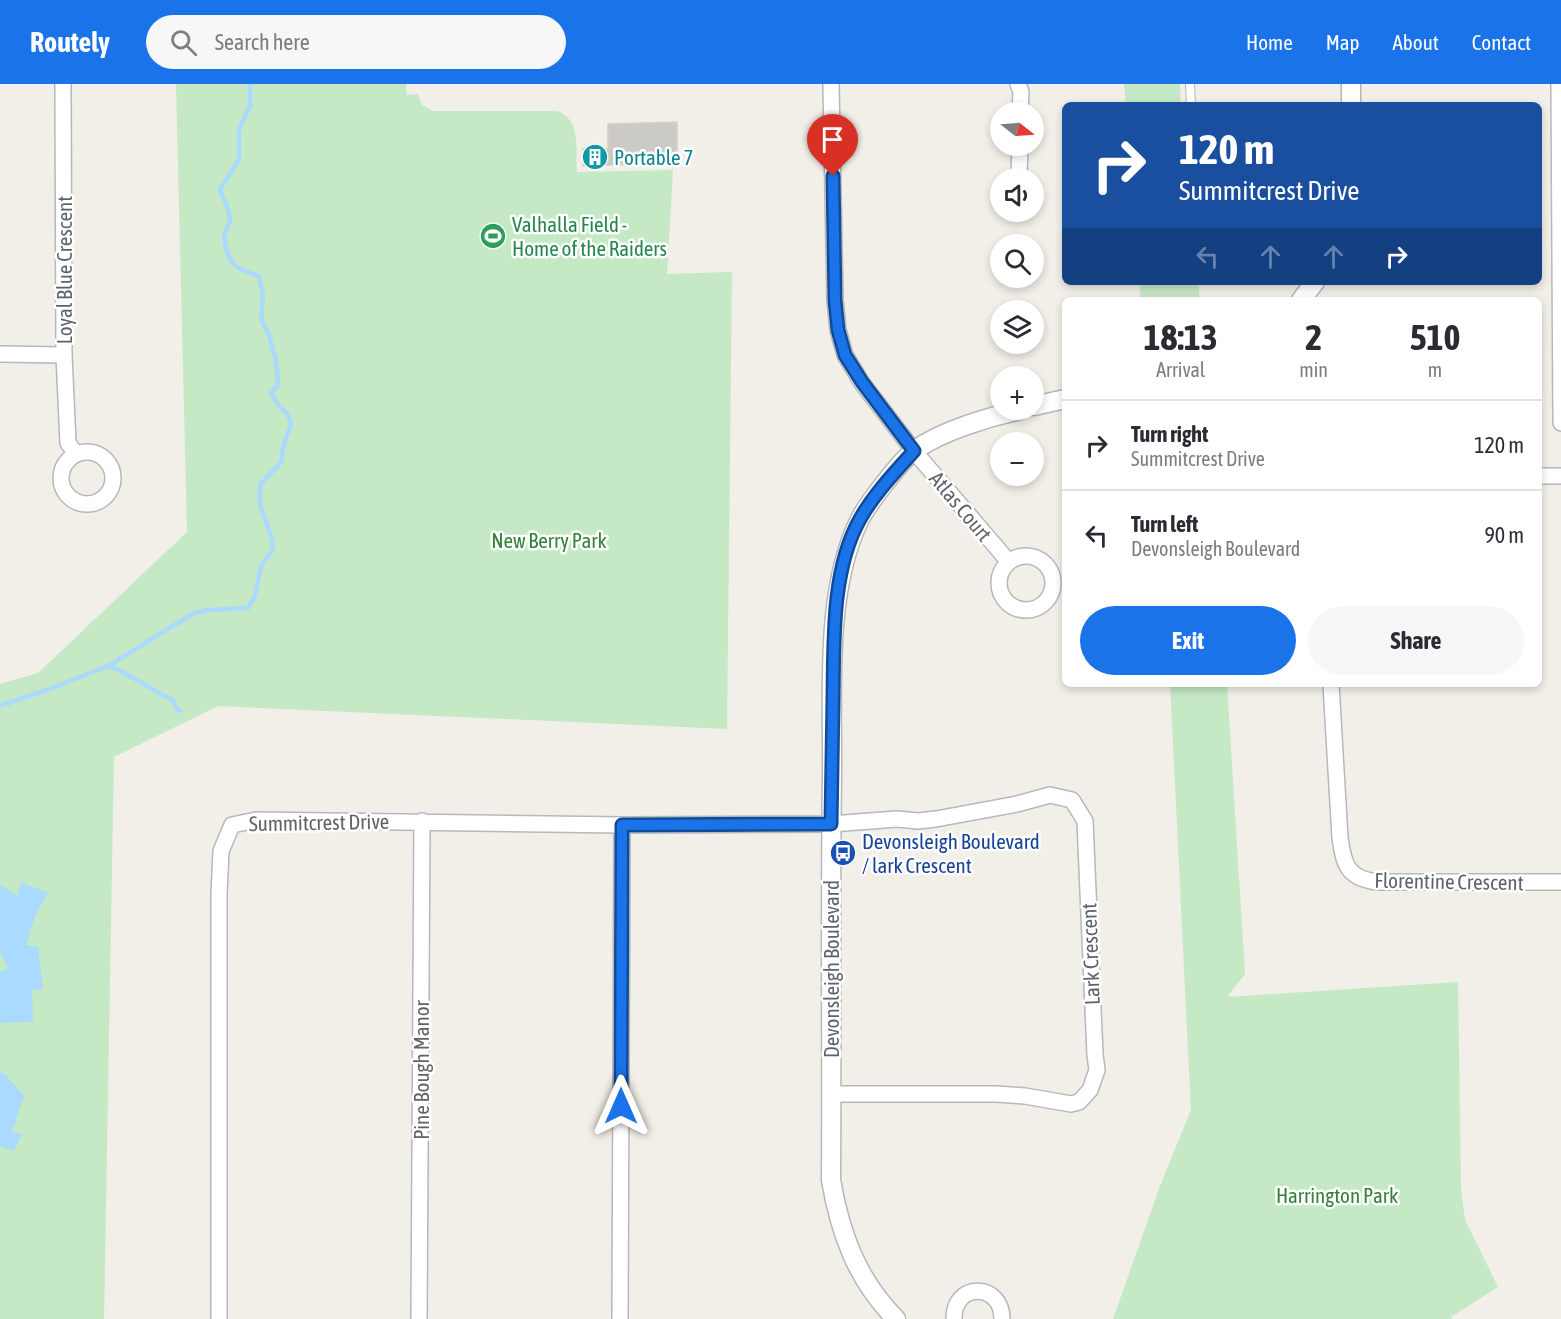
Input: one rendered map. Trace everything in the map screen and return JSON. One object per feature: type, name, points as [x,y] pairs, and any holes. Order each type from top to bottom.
[{"type":"street","name":"Loyal Blue Crescent","points":[[63,84],[64,355],[68,443],[76,453]]},
{"type":"street","name":"Atlas Court","points":[[831,84],[835,300],[838,330],[845,355],[914,451],[1009,562]]},
{"type":"street","points":[[1018,84],[1021,92],[1020,102]]},
{"type":"street","points":[[1351,84],[1351,102]]},
{"type":"street","points":[[1559,84],[1561,423]]},
{"type":"street","points":[[1303,297],[1313,285]]},
{"type":"street","points":[[0,354],[64,355]]},
{"type":"street","points":[[1044,404],[1062,400]]},
{"type":"street","name":"Devonsleigh Boulevard","points":[[896,1319],[877,1300],[846,1244],[837,1214],[831,1180],[831,824],[834,643],[838,593],[847,549],[860,519],[887,481],[914,451],[949,433],[990,418]]},
{"type":"street","points":[[1542,476],[1561,476]]},
{"type":"street","name":"Florentine Crescent","points":[[1331,687],[1340,838],[1343,858],[1349,870],[1363,880],[1377,882],[1561,882]]},
{"type":"street","name":"Lark Crescent","points":[[831,824],[897,819],[918,821],[936,819],[1017,804],[1050,795],[1072,800],[1085,821],[1097,1070],[1090,1090],[1079,1101],[1071,1104],[1025,1096],[996,1094],[831,1094]]},
{"type":"street","name":"Summitcrest Drive","points":[[219,1319],[219,894],[221,851],[232,825],[256,820],[622,825],[831,824]]},
{"type":"street","name":"Pine Bough Manor","points":[[419,1319],[422,821]]},
{"type":"street","points":[[620,1319],[622,825]]},
{"type":"street","points":[[954,1319],[955,1308],[959,1300],[975,1291],[993,1296],[999,1304],[1002,1319]]},
{"type":"lane","points":[[1190,84],[1191,102]]},
{"type":"green space","name":"New Berry Park","points":[[176,84],[406,84],[407,95],[418,94],[422,105],[433,111],[557,111],[565,115],[574,128],[576,137],[577,172],[673,170],[667,274],[732,272],[727,729],[218,706],[114,757],[104,1319],[0,1319],[0,684],[38,673],[187,532]]},
{"type":"green space","points":[[1124,84],[1180,84],[1181,102],[1126,102]]},
{"type":"green space","points":[[1139,285],[1198,285],[1200,297],[1141,297]]},
{"type":"green space","name":"Harrington Park","points":[[1170,687],[1227,687],[1245,974],[1227,997],[1458,982],[1461,1189],[1465,1220],[1498,1287],[1451,1317],[1452,1319],[1113,1319],[1160,1186],[1191,1110]]},
{"type":"water","points":[[21,882],[48,893],[35,916],[26,945],[38,947],[43,989],[32,990],[33,1022],[0,1023],[0,972],[8,968],[0,951],[0,884],[17,896]]},
{"type":"water","points":[[0,1072],[5,1074],[24,1096],[12,1132],[22,1134],[14,1151],[0,1146]]},
{"type":"building","points":[[677,122],[677,163],[583,166],[583,149],[608,149],[608,124]]},
{"type":"waterway","points":[[0,706],[108,666],[194,613],[248,608],[255,596],[261,566],[272,551],[273,542],[260,504],[260,485],[281,462],[291,424],[288,415],[271,393],[278,385],[276,361],[269,335],[261,319],[263,295],[259,276],[242,270],[234,264],[225,241],[230,216],[220,189],[239,160],[239,129],[250,106],[250,84]]},
{"type":"waterway","points":[[108,666],[173,700],[177,709],[181,711]]},
{"type":"place","name":"Portable 7","points":[[595,157]]},
{"type":"place","name":"Valhalla Field - Home of the Raiders","points":[[493,236]]},
{"type":"place","name":"Devonsleigh Boulevard / lark Crescent","points":[[843,853]]},
{"type":"route","points":[[621,1106],[622,825],[831,824],[834,643],[838,593],[847,549],[860,519],[887,481],[914,451],[862,382],[845,355],[838,330],[835,300],[833,176]]}]
